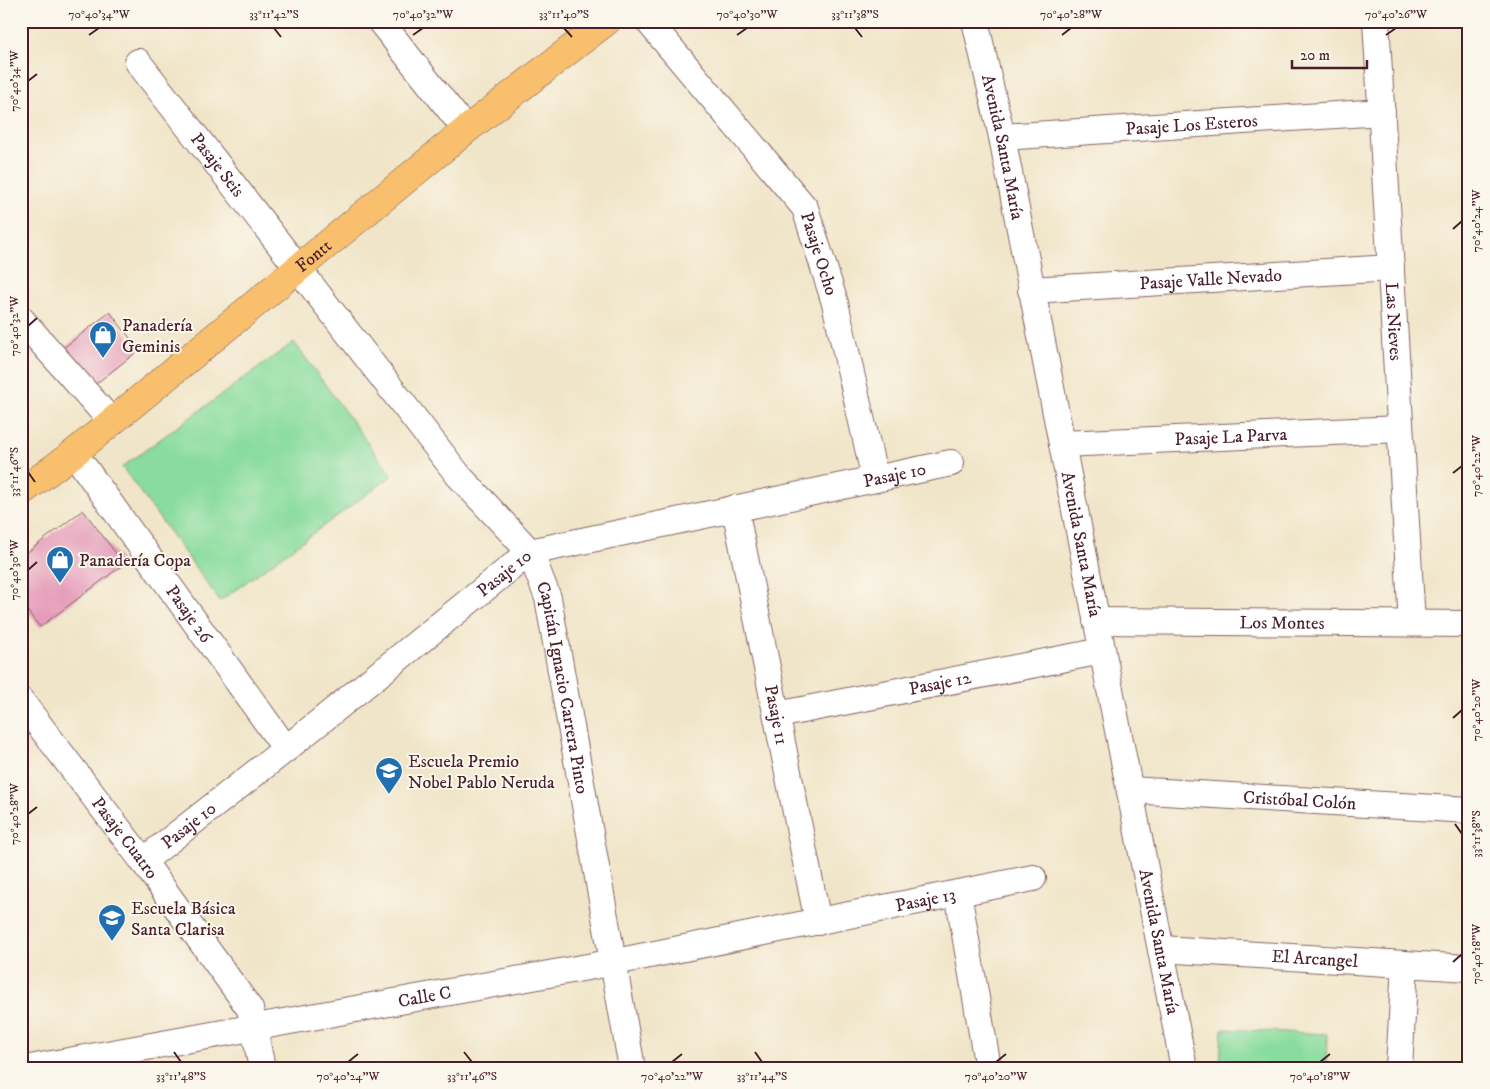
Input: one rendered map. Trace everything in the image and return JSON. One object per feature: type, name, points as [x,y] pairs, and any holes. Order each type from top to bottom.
[{"type":"main road","name":"Fontt","points":[[21,492],[74,453],[466,130],[607,21]]},
{"type":"street","points":[[380,21],[466,130]]},
{"type":"street","name":"Pasaje Ocho","points":[[648,21],[805,208],[835,303],[875,479]]},
{"type":"street","name":"Avenida Santa María","points":[[975,21],[1002,137],[1184,1068]]},
{"type":"street","name":"Las Nieves","points":[[1376,21],[1412,623]]},
{"type":"street","name":"Pasaje Seis","points":[[138,62],[298,267]]},
{"type":"street","name":"Pasaje Los Esteros","points":[[1002,137],[1382,112]]},
{"type":"street","name":"Capitán Ignacio Carrera Pinto","points":[[298,267],[459,476],[530,552],[548,598],[632,1068]]},
{"type":"street","name":"Pasaje Valle Nevado","points":[[1031,290],[1390,268]]},
{"type":"street","points":[[21,318],[111,421]]},
{"type":"street","name":"Pasaje La Parva","points":[[1062,444],[1400,429]]},
{"type":"street","name":"Pasaje 26","points":[[74,453],[286,749]]},
{"type":"street","name":"Pasaje 10","points":[[143,861],[286,749],[530,552],[950,463]]},
{"type":"street","name":"Pasaje 11","points":[[735,508],[818,922]]},
{"type":"street","name":"Los Montes","points":[[1096,621],[1469,624]]},
{"type":"street","name":"Pasaje 12","points":[[777,715],[1102,651]]},
{"type":"street","name":"Pasaje Cuatro","points":[[21,701],[143,861],[250,1009],[262,1068]]},
{"type":"street","name":"Cristóbal Colón","points":[[1130,790],[1469,810]]},
{"type":"street","name":"Pasaje 13","points":[[818,922],[1033,878]]},
{"type":"street","points":[[958,893],[988,1068]]},
{"type":"street","name":"Calle C","points":[[29,1060],[255,1028],[614,962],[818,922]]},
{"type":"street","name":"El Arcangel","points":[[1161,949],[1469,968]]},
{"type":"street","points":[[1399,1068],[1405,964]]},
{"type":"green space","points":[[294,342],[392,476],[220,601],[122,467]]},
{"type":"green space","points":[[1222,1029],[1327,1034],[1326,1068],[1220,1068]]},
{"type":"building","points":[[110,312],[139,350],[88,390],[58,352]]},
{"type":"building","name":"Panadería Copa","points":[[83,510],[124,564],[40,627],[21,603],[21,557]]},
{"type":"place","name":"Panadería Geminis","points":[[103,359]]},
{"type":"place","name":"Panadería Copa","points":[[60,584]]},
{"type":"place","name":"Escuela Premio Nobel Pablo Neruda","points":[[389,795]]},
{"type":"place","name":"Escuela Básica Santa Clarisa","points":[[112,942]]}]
